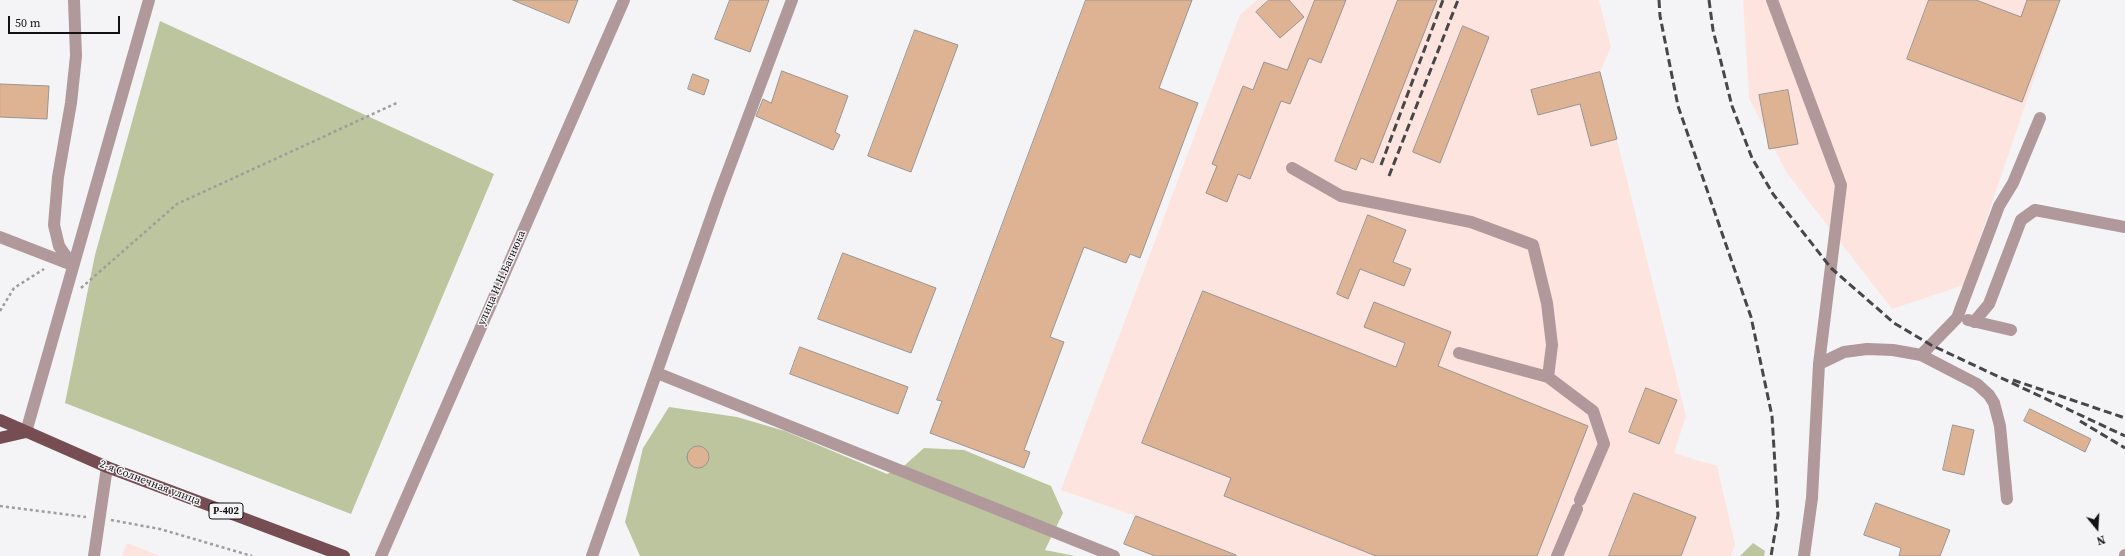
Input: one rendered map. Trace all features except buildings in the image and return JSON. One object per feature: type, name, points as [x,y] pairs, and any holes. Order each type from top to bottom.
[{"type":"main road","name":"Р-402","points":[[0,420],[26,432]]},
{"type":"main road","points":[[0,438],[26,432]]},
{"type":"main road","name":"2-я Солнечная улица","points":[[26,432],[107,467],[344,556]]},
{"type":"street","points":[[72,265],[59,246],[54,225],[58,177],[71,103],[75,64],[74,0]]},
{"type":"street","points":[[26,432],[72,265],[149,0]]},
{"type":"street","name":"улица И.Н.Багнюка","points":[[381,556],[624,0]]},
{"type":"street","points":[[592,556],[719,195],[792,0]]},
{"type":"street","points":[[1772,0],[1841,185],[1819,364],[1812,498],[1804,556]]},
{"type":"street","points":[[1921,355],[1957,318],[1999,206],[2013,183],[2040,118]]},
{"type":"street","points":[[1292,168],[1341,196],[1471,222],[1533,245],[1547,303],[1552,345],[1548,377]]},
{"type":"street","points":[[1974,322],[1989,304],[2021,220],[2034,210],[2125,227]]},
{"type":"street","points":[[0,237],[72,265]]},
{"type":"street","points":[[1957,318],[2011,330]]},
{"type":"street","points":[[1819,364],[1844,352],[1867,349],[1893,350],[1921,355],[1977,384],[1994,403],[2000,426],[2007,499]]},
{"type":"street","points":[[1459,352],[1548,377],[1592,411],[1604,444],[1557,556]]},
{"type":"street","points":[[657,373],[1114,556]]},
{"type":"street","points":[[94,556],[107,467]]},
{"type":"path","points":[[80,289],[177,204],[399,102]]},
{"type":"path","points":[[0,310],[14,288],[41,269],[48,269]]},
{"type":"path","points":[[0,506],[99,518],[160,529],[252,556]]},
{"type":"shaded area","points":[[1257,0],[1599,0],[1611,47],[1600,72],[1686,416],[1674,453],[1717,466],[1735,544],[1731,556],[1238,556],[1136,516],[1061,490],[1240,15]]},
{"type":"shaded area","points":[[1743,0],[2061,0],[1964,285],[1892,309],[1786,172],[1749,98]]},
{"type":"shaded area","points":[[127,543],[160,556],[122,556]]},
{"type":"green space","points":[[160,21],[494,174],[351,514],[65,403],[95,255]]},
{"type":"green space","points":[[669,407],[737,417],[785,431],[887,474],[905,465],[924,448],[964,450],[1051,486],[1063,513],[1045,550],[1075,556],[640,556],[625,522],[643,448]]},
{"type":"green space","points":[[1753,543],[1765,551],[1764,556],[1740,556]]},
{"type":"railway","points":[[1381,165],[1443,0]]},
{"type":"railway","points":[[1389,176],[1458,0]]},
{"type":"railway","points":[[1659,0],[1660,16],[1678,106],[1751,317],[1772,416],[1778,515],[1771,556]]},
{"type":"railway","points":[[1709,0],[1713,30],[1732,106],[1752,158],[1773,194],[1831,268],[1894,323],[1931,345],[2125,436]]},
{"type":"railway","points":[[2013,380],[2125,418]]},
{"type":"railway","points":[[2080,421],[2125,448]]}]
